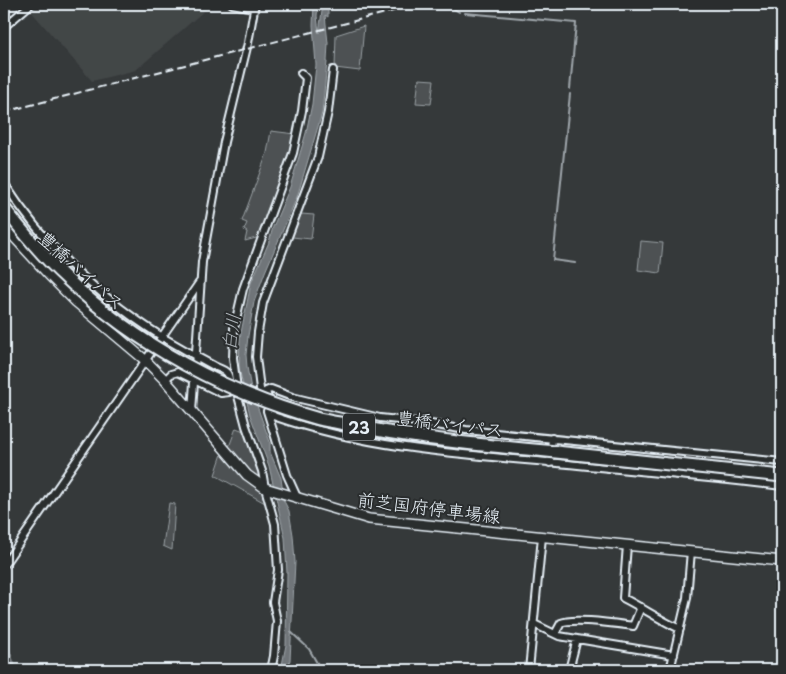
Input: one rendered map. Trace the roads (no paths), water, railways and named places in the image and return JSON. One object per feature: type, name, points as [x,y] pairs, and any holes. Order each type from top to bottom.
[{"type":"highway","name":"豊橋バイパス","points":[[4,208],[25,235],[65,278],[148,343],[186,365],[265,401],[320,419],[397,435],[466,444],[782,476]]},
{"type":"highway","name":"豊橋バイパス","points":[[4,215],[23,239],[62,279],[102,314],[146,346],[185,369],[262,404],[318,422],[395,438],[466,448],[782,480]]},
{"type":"main road","name":"前芝国府停車場線","points":[[5,229],[76,302],[145,360],[165,380],[247,475],[266,488],[369,519],[782,561]]},
{"type":"street","points":[[4,27],[31,4]]},
{"type":"street","points":[[192,412],[202,262],[224,142],[255,6],[232,4]]},
{"type":"street","points":[[295,496],[260,389],[256,357],[258,332],[264,303],[318,157],[328,112],[333,70]]},
{"type":"street","points":[[271,670],[277,621],[273,600],[278,570],[275,524],[262,471],[246,426],[238,396],[233,358],[234,328],[243,288],[297,141],[306,78],[301,73]]},
{"type":"street","points":[[4,183],[22,210],[45,238],[103,294],[162,336],[196,357],[226,372],[229,378],[229,392],[221,393],[178,372],[171,374],[165,380]]},
{"type":"street","points":[[28,253],[45,238]]},
{"type":"street","points":[[4,565],[200,282]]},
{"type":"street","points":[[782,462],[466,430],[380,418],[292,397],[271,389],[266,391],[273,416],[378,444],[462,455],[698,476],[782,486]]},
{"type":"street","points":[[289,421],[292,397]]},
{"type":"street","points":[[378,444],[380,418]]},
{"type":"street","points":[[462,455],[466,430]]},
{"type":"street","points":[[550,463],[552,438]]},
{"type":"street","points":[[698,476],[700,454]]},
{"type":"street","points":[[529,670],[542,537]]},
{"type":"street","points":[[627,546],[623,598],[680,629]]},
{"type":"street","points":[[670,670],[687,598],[691,551]]},
{"type":"street","points":[[555,634],[561,624],[566,621],[601,622],[632,626],[642,607]]},
{"type":"street","points":[[534,624],[555,634],[576,639],[674,655]]},
{"type":"street","points":[[569,670],[576,639]]},
{"type":"waterway","points":[[446,4],[459,12]]},
{"type":"waterway","points":[[465,13],[576,23],[570,89]]},
{"type":"waterway","points":[[570,94],[553,260],[575,263]]},
{"type":"waterway","points":[[291,632],[309,649],[321,670]]},
{"type":"waterway","points":[[4,648],[12,670]]},
{"type":"railway","points":[[4,112],[420,4]]},
{"type":"water label","name":"白川","points":[[230,332]]}]
